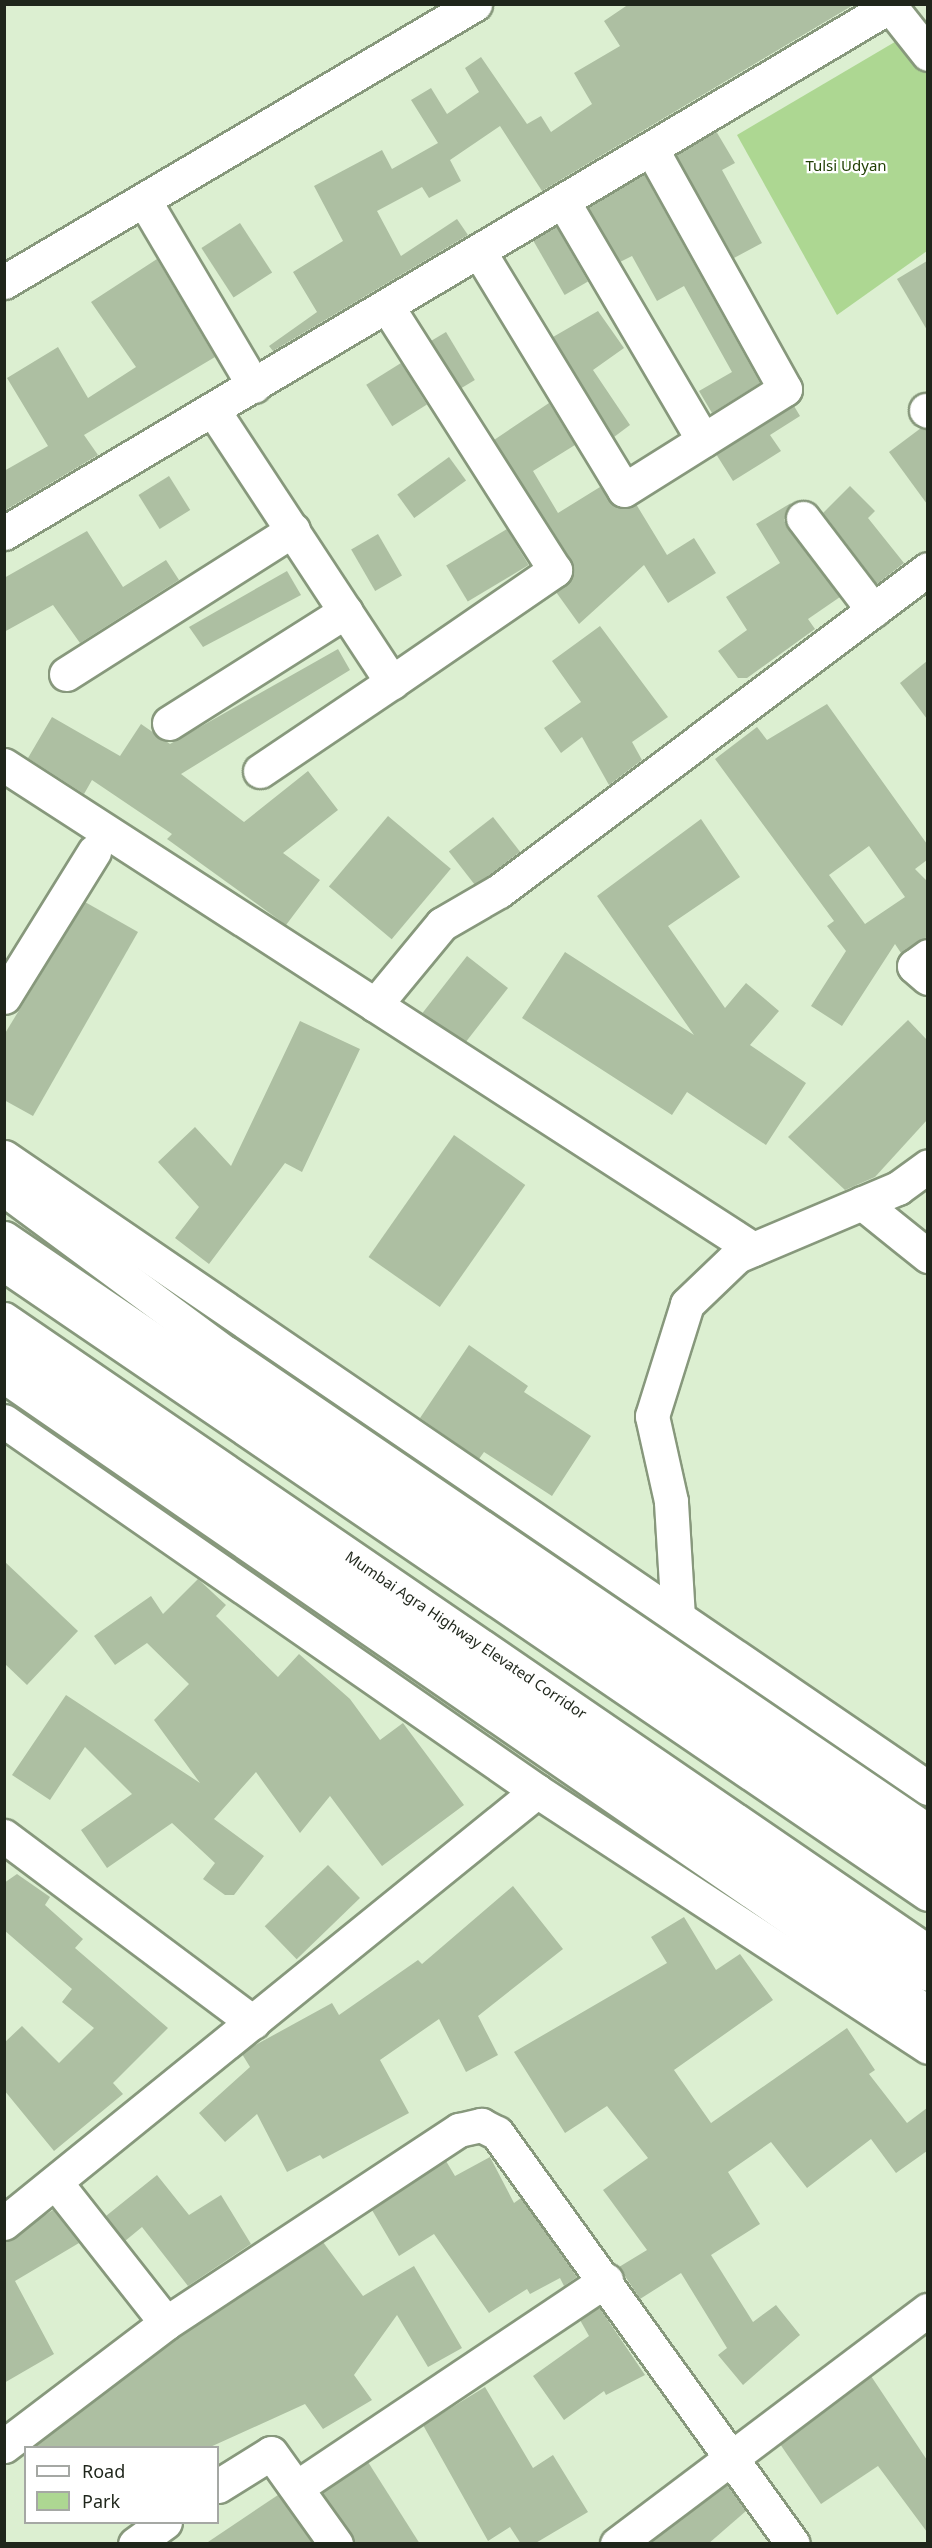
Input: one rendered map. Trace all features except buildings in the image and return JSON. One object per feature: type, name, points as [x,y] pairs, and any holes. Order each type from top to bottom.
[{"type":"main road","points":[[4,282],[144,200],[438,15],[475,4]]},
{"type":"main road","points":[[4,534],[388,308],[892,5],[927,54]]},
{"type":"main road","points":[[480,253],[624,490],[785,389],[652,150]]},
{"type":"main road","points":[[144,200],[254,386]]},
{"type":"main road","points":[[564,203],[704,440]]},
{"type":"main road","points":[[260,771],[555,570],[388,308]]},
{"type":"main road","points":[[213,410],[392,682]]},
{"type":"main road","points":[[803,518],[873,610]]},
{"type":"main road","points":[[66,674],[293,530]]},
{"type":"main road","points":[[375,1005],[442,924],[499,891],[927,569]]},
{"type":"main road","points":[[169,723],[346,611]]},
{"type":"main road","points":[[4,765],[753,1249]]},
{"type":"main road","points":[[4,997],[94,852]]},
{"type":"main road","points":[[927,956],[914,966],[927,978]]},
{"type":"main road","points":[[4,1157],[927,1788]]},
{"type":"main road","points":[[678,1617],[671,1501],[652,1416],[687,1304],[737,1256],[898,1188],[927,1166]]},
{"type":"main road","points":[[4,1189],[226,1353],[927,1831]]},
{"type":"main road","points":[[862,1203],[927,1256]]},
{"type":"main road","points":[[4,1238],[927,1868]]},
{"type":"main road","points":[[4,1264],[927,1894]]},
{"type":"main road","name":"Mumbai Agra Highway Elevated Corridor","points":[[4,1319],[927,1952]]},
{"type":"main road","points":[[4,1341],[927,1974]]},
{"type":"main road","points":[[4,1376],[927,2013]]},
{"type":"main road","points":[[4,1421],[537,1791],[927,2048]]},
{"type":"main road","points":[[4,2223],[537,1791]]},
{"type":"main road","points":[[4,1836],[253,2022]]},
{"type":"main road","points":[[4,2446],[166,2323],[459,2130],[481,2125],[497,2133],[606,2280],[730,2461],[793,2544]]},
{"type":"main road","points":[[56,2183],[166,2323]]},
{"type":"main road","points":[[297,2487],[606,2280]]},
{"type":"main road","points":[[617,2544],[730,2461],[927,2310]]},
{"type":"main road","points":[[219,2485],[271,2453],[336,2544]]},
{"type":"main road","points":[[135,2544],[164,2524]]},
{"type":"green space","name":"Tulsi Udyan","points":[[905,36],[927,64],[927,251],[837,315],[737,135]]}]
